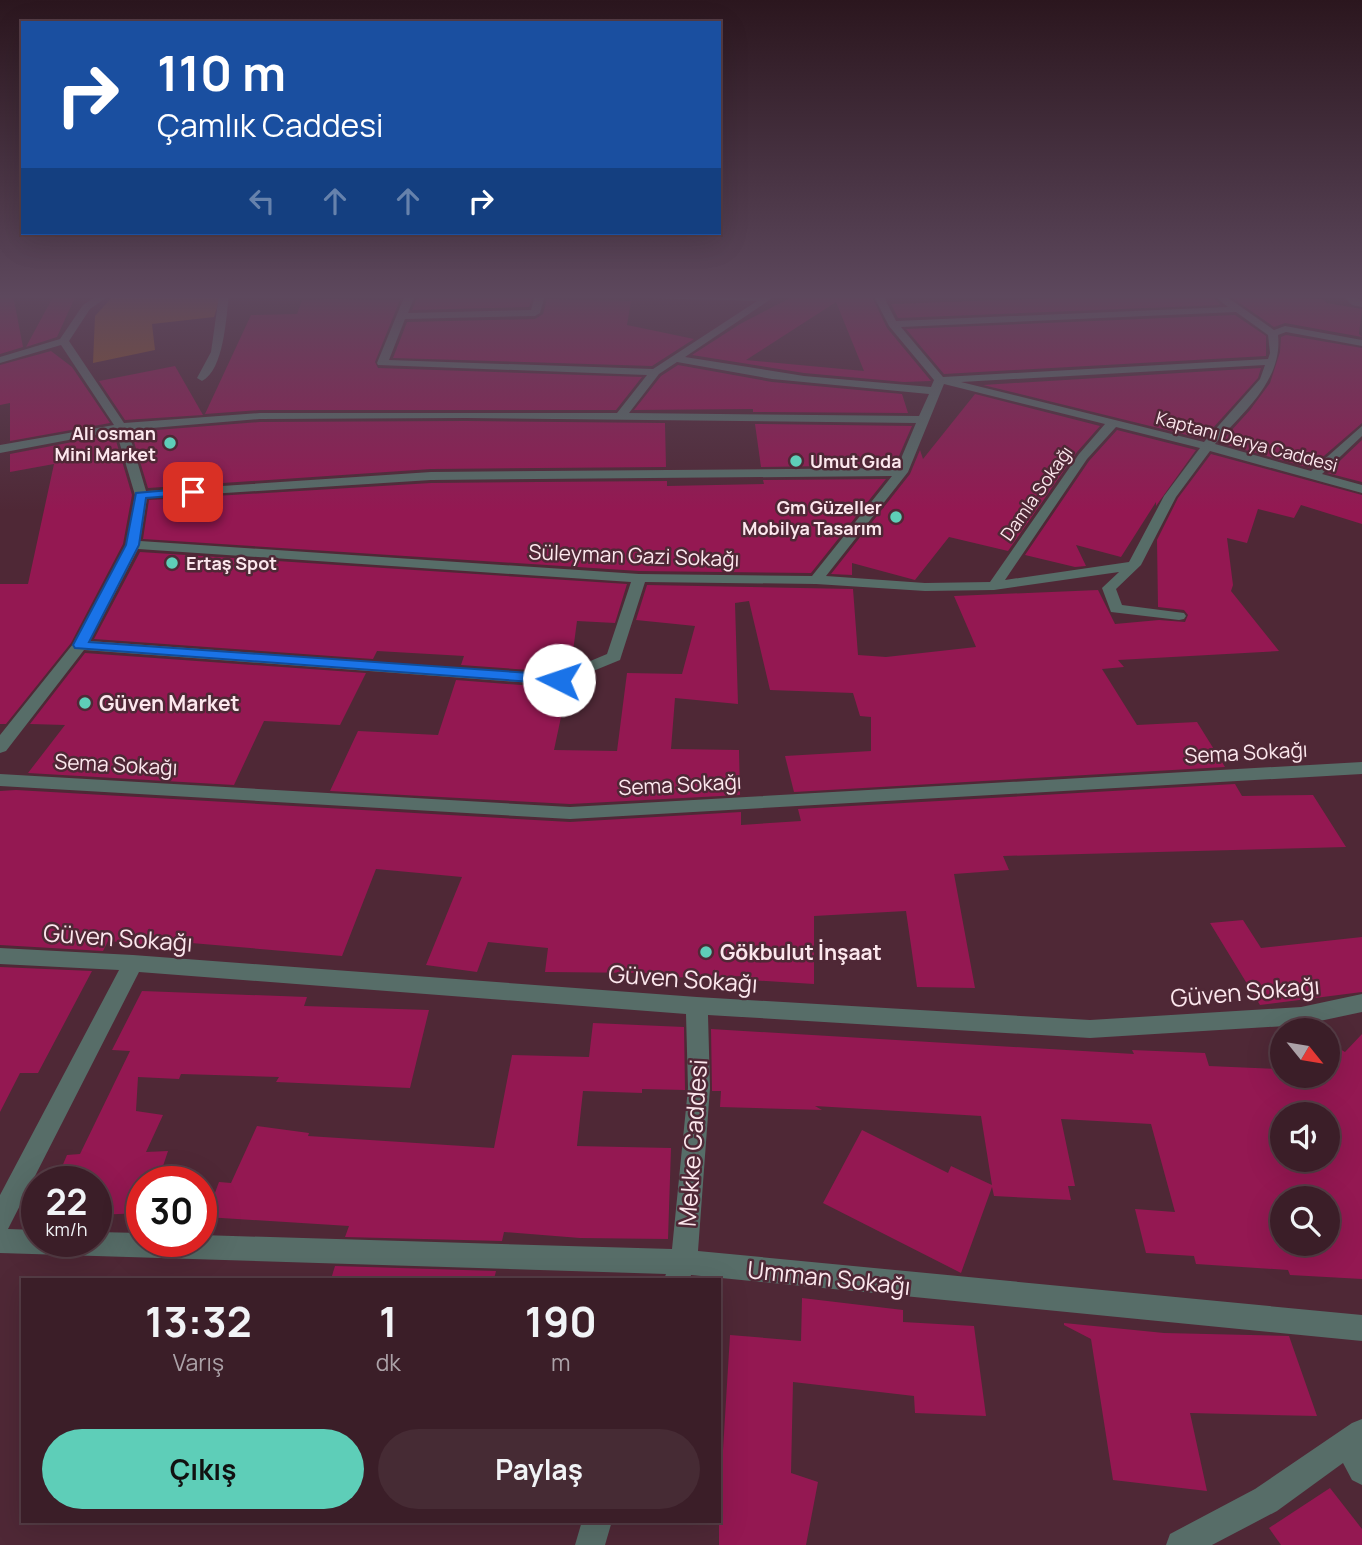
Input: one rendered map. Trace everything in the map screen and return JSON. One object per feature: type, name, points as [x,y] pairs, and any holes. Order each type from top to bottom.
[{"type":"street","points":[[0,747],[80,645],[133,545],[141,495],[121,427],[81,367]]},
{"type":"street","points":[[202,378],[208,367]]},
{"type":"street","points":[[506,367],[655,372]]},
{"type":"street","points":[[621,416],[662,367]]},
{"type":"street","points":[[714,367],[822,384],[938,385],[1127,367]]},
{"type":"street","points":[[925,367],[938,385]]},
{"type":"street","points":[[1179,616],[1116,609],[1109,588],[1134,565],[1170,496],[1207,446],[1265,380],[1269,367]]},
{"type":"street","points":[[816,580],[902,472],[938,385]]},
{"type":"street","name":"Kaptanı Derya Caddesi","points":[[938,385],[1207,446],[1362,489]]},
{"type":"street","points":[[0,449],[121,427],[260,416],[621,416],[924,420]]},
{"type":"street","name":"Damla Sokağı","points":[[994,586],[1083,457],[1112,424]]},
{"type":"street","points":[[1314,476],[1362,430]]},
{"type":"street","points":[[141,495],[431,476],[902,472]]},
{"type":"street","name":"Süleyman Gazi Sokağı","points":[[133,545],[639,578],[816,580],[925,586],[994,586],[1134,565]]},
{"type":"street","points":[[80,645],[559,680],[614,657],[639,578]]},
{"type":"street","name":"Sema Sokağı","points":[[0,780],[570,813],[1362,768]]},
{"type":"street","name":"Güven Sokağı","points":[[0,956],[133,963],[696,1006],[1090,1029],[1301,1016],[1362,1003]]},
{"type":"street","points":[[0,1220],[133,963]]},
{"type":"street","name":"Mekke Caddesi","points":[[681,1271],[699,1088],[696,1006]]},
{"type":"street","name":"Umman Sokağı","points":[[0,1241],[681,1271],[1362,1328]]},
{"type":"street","points":[[1181,1545],[1266,1500],[1356,1438],[1362,1471]]},
{"type":"street","points":[[590,1545],[596,1523]]},
{"type":"building","points":[[0,367],[72,367],[110,423],[10,441],[10,403],[0,405]]},
{"type":"building","points":[[176,367],[203,415],[125,420],[99,381]]},
{"type":"building","points":[[227,367],[378,367],[642,377],[616,410],[260,410],[205,414]]},
{"type":"building","points":[[675,367],[690,367],[772,382],[902,394],[908,413],[753,412],[753,409],[634,410],[661,376]]},
{"type":"building","points":[[767,367],[822,367],[864,371],[862,367],[919,367],[931,381],[904,382]]},
{"type":"building","points":[[938,367],[1067,367],[944,374]]},
{"type":"building","points":[[1275,367],[1362,367],[1362,423],[1310,468],[1220,443],[1270,383]]},
{"type":"building","points":[[1261,368],[1258,378],[1203,439],[983,385]]},
{"type":"building","points":[[975,394],[1100,426],[1077,452],[1008,551],[949,537],[915,580],[852,563],[852,575],[831,574],[910,474],[920,450],[923,459]]},
{"type":"building","points":[[260,422],[665,423],[666,467],[431,469],[148,488],[131,432]]},
{"type":"building","points":[[755,424],[912,426],[895,465],[761,467]]},
{"type":"building","points":[[1117,430],[1196,450],[1156,506],[1156,502],[1121,557],[1076,545],[1086,566],[1075,567],[1025,555],[1089,461]]},
{"type":"building","points":[[114,434],[132,495],[123,544],[71,643],[6,724],[0,724],[0,584],[28,584],[54,464],[10,472],[10,454]]},
{"type":"building","points":[[1362,440],[1362,482],[1327,473]]},
{"type":"building","points":[[1211,454],[1362,495],[1362,524],[1301,505],[1294,518],[1258,509],[1247,543],[1227,538],[1233,585],[1231,591],[1279,651],[1118,660],[1124,667],[1102,669],[1137,725],[1197,722],[1225,767],[794,792],[785,756],[871,751],[871,717],[860,716],[853,693],[770,690],[749,601],[735,603],[738,704],[675,698],[671,749],[739,750],[740,795],[570,804],[330,791],[358,731],[438,735],[456,680],[559,688],[568,684],[554,750],[617,751],[627,673],[682,674],[695,626],[636,620],[647,585],[853,589],[858,655],[886,657],[976,647],[954,596],[1098,590],[1115,624],[1159,620],[1185,622],[1188,615],[1184,610],[1158,607],[1157,540],[1178,498]]},
{"type":"building","points":[[886,479],[811,573],[639,571],[143,539],[149,500],[431,483],[667,481],[667,486],[764,484],[763,480]]},
{"type":"building","points":[[140,552],[627,584],[615,623],[577,621],[571,666],[557,672],[461,665],[464,656],[377,651],[373,659],[94,639]]},
{"type":"building","points":[[85,653],[366,673],[340,725],[264,721],[234,785],[28,773],[65,725],[30,724]]},
{"type":"building","points":[[1235,784],[1242,796],[1313,795],[1346,847],[1003,856],[1009,870],[954,874],[975,988],[917,987],[906,911],[814,916],[814,984],[749,980],[749,976],[649,978],[649,973],[545,972],[548,948],[488,942],[477,972],[426,965],[462,877],[376,869],[342,956],[156,940],[152,945],[108,941],[103,951],[0,945],[0,791],[570,822],[741,812],[741,825],[801,821],[798,809]]},
{"type":"building","points":[[1243,920],[1261,948],[1362,937],[1362,992],[1260,1005],[1210,923]]},
{"type":"building","points":[[0,967],[92,971],[38,1073],[20,1073],[0,1112]]},
{"type":"building","points":[[142,991],[307,997],[304,1006],[429,1010],[410,1088],[276,1082],[279,1077],[181,1074],[179,1079],[138,1077],[136,1111],[163,1115],[146,1152],[168,1151],[163,1166],[126,1166],[126,1214],[112,1214],[112,1166],[62,1166],[67,1155],[80,1154],[130,1051],[112,1050]]},
{"type":"building","points":[[593,1023],[684,1027],[685,1090],[642,1089],[642,1093],[583,1091],[577,1146],[671,1148],[668,1239],[580,1238],[504,1232],[502,1241],[345,1237],[349,1226],[217,1218],[219,1182],[231,1183],[257,1126],[309,1133],[308,1136],[494,1148],[512,1055],[589,1057]]},
{"type":"building","points":[[711,1029],[1134,1054],[1132,1050],[1205,1053],[1209,1066],[1270,1069],[1270,1088],[1340,1088],[1340,1049],[1345,1052],[1362,1034],[1362,1279],[1290,1275],[1288,1270],[1196,1264],[1194,1256],[1146,1253],[1135,1209],[1175,1212],[1151,1124],[1061,1119],[1075,1186],[1068,1186],[1071,1200],[994,1196],[992,1187],[961,1273],[823,1203],[862,1130],[948,1173],[951,1166],[992,1185],[981,1116],[815,1106],[822,1110],[720,1107],[721,1091],[712,1091]]},
{"type":"building","points":[[335,1266],[496,1271],[494,1278],[331,1278]]},
{"type":"building","points":[[802,1298],[903,1310],[903,1322],[974,1326],[986,1416],[915,1413],[914,1396],[793,1382],[791,1473],[818,1482],[806,1545],[719,1545],[721,1450],[730,1335],[801,1341]]},
{"type":"building","points":[[1064,1323],[1164,1333],[1289,1336],[1317,1416],[1190,1413],[1207,1491],[1113,1480],[1091,1339]]},
{"type":"building","points":[[1330,1488],[1362,1529],[1362,1545],[1281,1545],[1269,1528]]},
{"type":"place","name":"Ali osman Mini Market","points":[[170,443]]},
{"type":"place","name":"Umut Gıda","points":[[796,461]]},
{"type":"place","name":"Gm Güzeller Mobilya Tasarım","points":[[896,517]]},
{"type":"place","name":"Ertaş Spot","points":[[172,563]]},
{"type":"place","name":"Güven Market","points":[[85,703]]},
{"type":"place","name":"Gökbulut İnşaat","points":[[706,952]]},
{"type":"route","points":[[193,492],[141,495],[133,545],[80,645],[559,680]]}]
